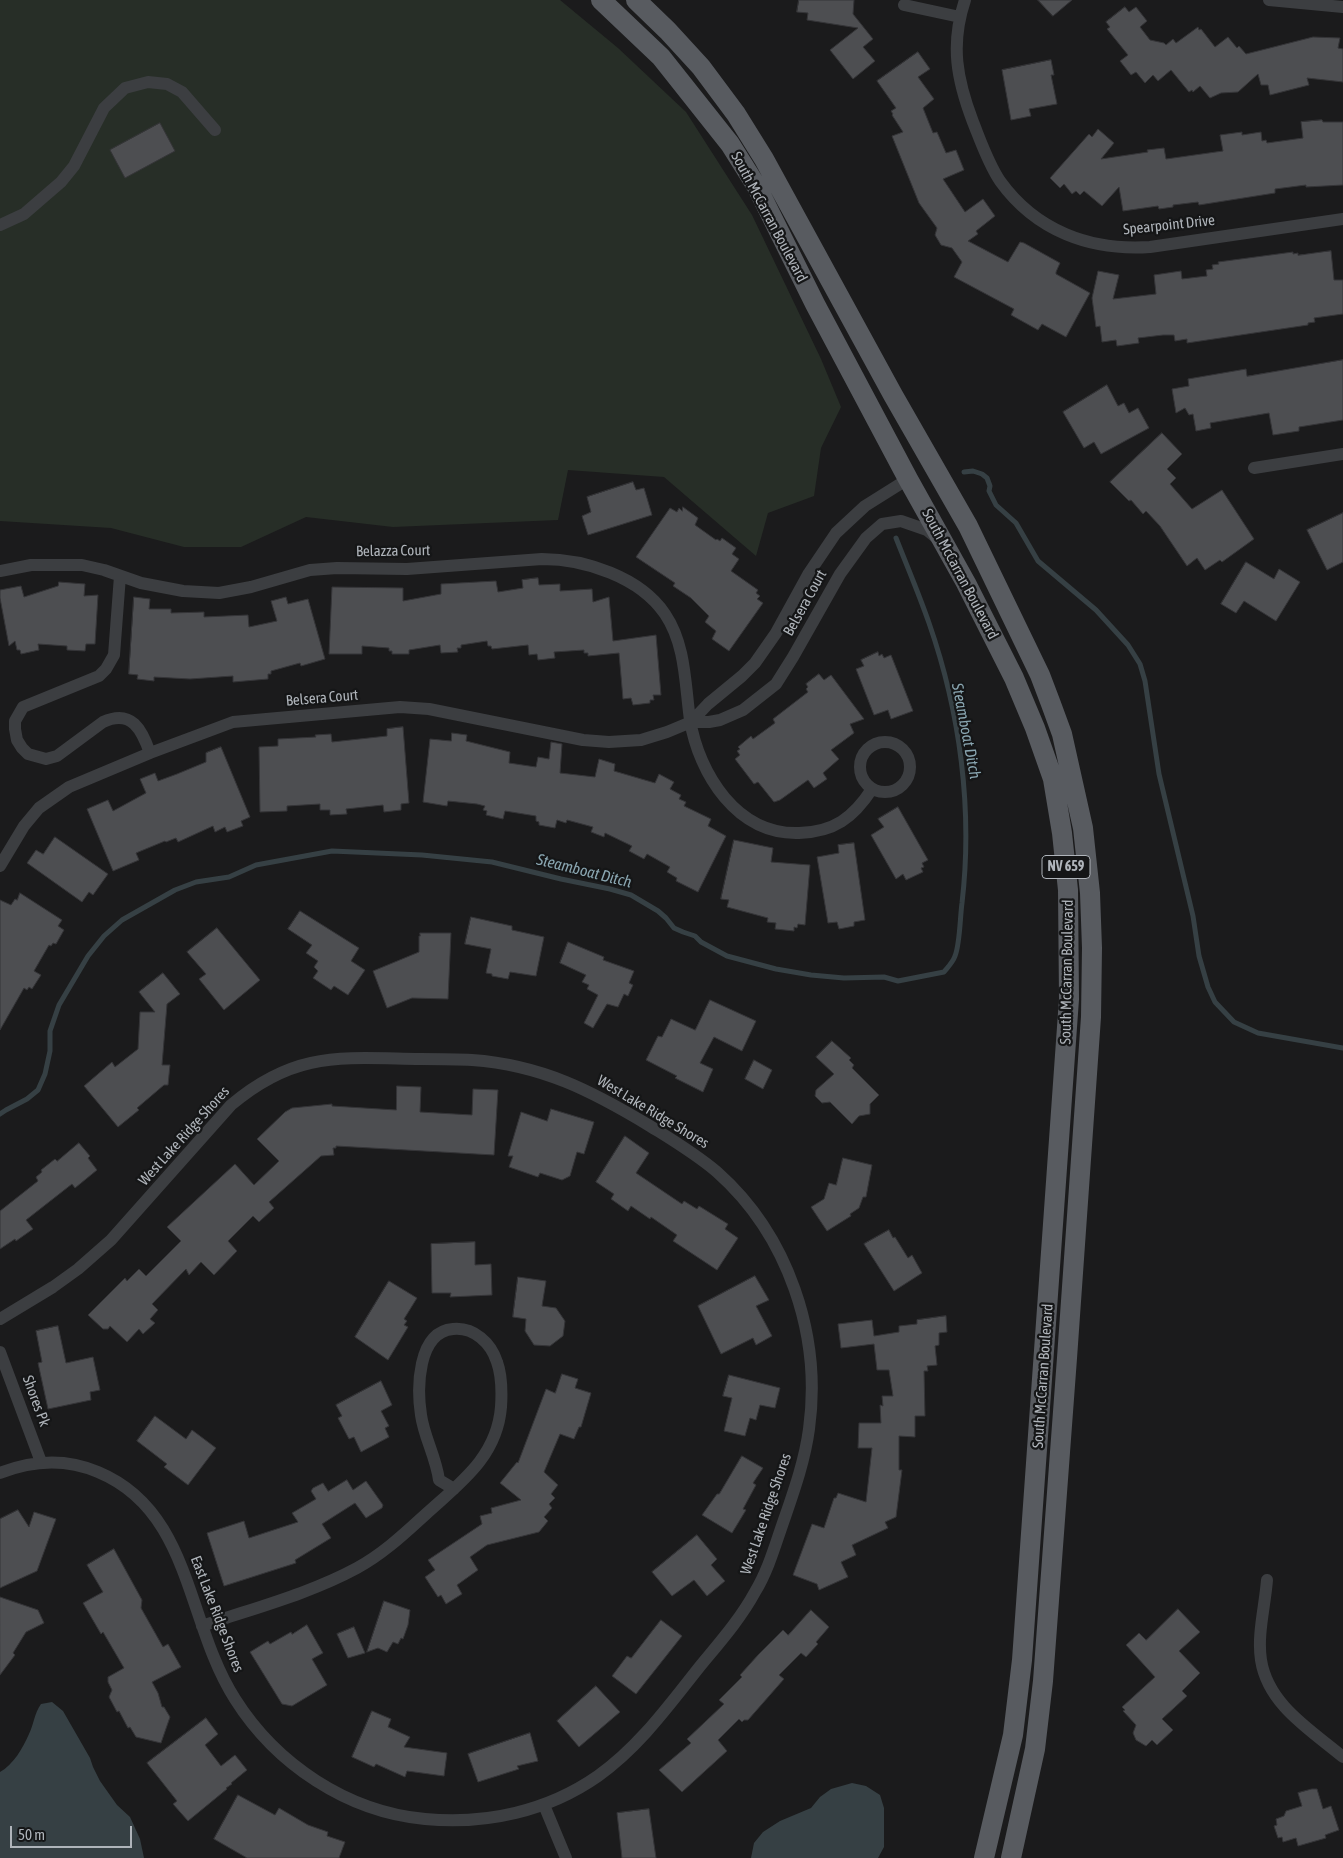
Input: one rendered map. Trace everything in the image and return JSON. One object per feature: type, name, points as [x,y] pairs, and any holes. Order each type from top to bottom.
[{"type":"main road","name":"South McCarran Boulevard","points":[[601,0],[661,57],[730,144],[757,187],[815,304],[946,547],[1014,678],[1035,728],[1053,779],[1062,833],[1068,890],[1070,938],[1069,999],[1022,1660],[1013,1735],[984,1858]]},
{"type":"main road","name":"South McCarran Boulevard","points":[[636,0],[701,67],[736,114],[755,144],[968,526],[1040,675],[1062,734],[1083,828],[1090,893],[1092,948],[1090,1026],[1044,1681],[1035,1749],[1011,1858]]},
{"type":"main road","points":[[908,479],[944,502],[968,526]]},
{"type":"street","name":"Spearpoint Drive","points":[[965,0],[960,17],[956,45],[957,69],[962,94],[988,159],[1000,181],[1015,200],[1033,216],[1056,230],[1080,240],[1104,246],[1130,248],[1150,247],[1343,219]]},
{"type":"street","points":[[1269,0],[1343,7]]},
{"type":"street","points":[[904,5],[960,17]]},
{"type":"street","points":[[0,225],[24,214],[61,182],[74,166],[104,108],[125,88],[148,82],[166,84],[182,92],[215,130]]},
{"type":"street","points":[[1254,468],[1343,454]]},
{"type":"street","name":"Belsera Court","points":[[0,866],[24,826],[39,808],[69,787],[233,722],[400,707],[430,709],[583,740],[609,742],[641,740],[668,732],[691,722],[708,704],[742,676],[754,663],[776,633],[825,548],[844,523],[864,506],[908,479]]},
{"type":"street","name":"Belsera Court","points":[[691,722],[720,720],[742,710],[776,684],[840,574],[866,538],[882,524],[901,521],[927,530],[946,547]]},
{"type":"street","name":"Belazza Court","points":[[0,571],[31,565],[82,565],[141,583],[182,591],[219,593],[251,587],[310,570],[337,568],[407,569],[542,559],[560,559],[592,566],[622,578],[651,598],[665,613],[673,627],[680,648],[691,722],[701,756],[727,802],[740,814],[775,830],[795,833],[817,832],[839,824],[852,815],[872,789]]},
{"type":"street","points":[[120,576],[114,655],[110,663],[98,676],[23,707],[15,720],[15,729],[17,740],[28,754],[46,759],[57,756],[111,718],[128,720],[143,733],[150,754]]},
{"type":"street","name":"West Lake Ridge Shores","points":[[0,1319],[53,1287],[78,1269],[110,1240],[231,1105],[272,1076],[297,1066],[321,1060],[348,1058],[471,1060],[537,1071],[572,1083],[605,1099],[691,1151],[720,1175],[742,1198],[758,1219],[780,1254],[794,1286],[804,1320],[811,1357],[812,1392],[810,1424],[798,1481],[768,1565],[756,1591],[741,1615],[647,1734],[595,1779],[544,1805]]},
{"type":"street","points":[[202,1626],[325,1584],[358,1567],[389,1548],[454,1489],[472,1472],[485,1455],[495,1436],[500,1416],[502,1394],[500,1370],[494,1353],[487,1342],[475,1333],[462,1329],[451,1329],[441,1332],[426,1349],[420,1372],[418,1394],[421,1416],[437,1464],[438,1480],[454,1489]]},
{"type":"street","name":"Shores Pk","points":[[0,1352],[41,1462]]},
{"type":"street","name":"East Lake Ridge Shores","points":[[0,1473],[17,1466],[41,1462],[64,1462],[86,1466],[129,1489],[147,1506],[163,1526],[174,1547],[217,1666],[232,1696],[250,1721],[279,1752],[298,1769],[325,1787],[355,1802],[386,1812],[446,1821],[478,1820],[512,1814],[544,1805]]},
{"type":"street","points":[[1267,1580],[1261,1640],[1261,1660],[1265,1677],[1272,1692],[1284,1708],[1343,1757]]},
{"type":"street","points":[[544,1805],[566,1858]]},
{"type":"shaded area","points":[[0,0],[560,0],[618,48],[686,112],[752,215],[821,359],[841,407],[821,448],[814,496],[768,513],[756,556],[664,477],[568,470],[558,520],[393,527],[306,517],[241,547],[184,547],[111,528],[0,521]]},
{"type":"shaded area","points":[[52,1702],[63,1711],[90,1758],[100,1781],[117,1805],[130,1817],[140,1839],[144,1858],[0,1858],[0,1772],[13,1761],[21,1750],[41,1704]]},
{"type":"shaded area","points":[[852,1783],[866,1786],[880,1795],[884,1808],[884,1847],[878,1858],[751,1858],[754,1843],[763,1832],[780,1821],[811,1808],[820,1797],[831,1789]]},
{"type":"building","points":[[799,0],[854,0],[853,14],[873,39],[863,47],[875,61],[853,79],[830,50],[858,28],[807,20],[808,13],[797,12]]},
{"type":"building","points":[[1038,0],[1072,0],[1053,16]]},
{"type":"building","points":[[1125,7],[1129,12],[1136,7],[1147,21],[1140,27],[1150,40],[1166,45],[1173,39],[1176,43],[1198,27],[1215,47],[1228,37],[1237,48],[1239,46],[1246,54],[1313,37],[1340,38],[1338,48],[1343,49],[1343,82],[1307,78],[1309,85],[1270,95],[1268,85],[1261,85],[1258,74],[1238,92],[1221,93],[1210,98],[1200,86],[1193,92],[1192,90],[1189,92],[1171,70],[1158,81],[1153,75],[1145,83],[1136,72],[1131,75],[1120,61],[1128,55],[1107,29],[1110,27],[1106,22]]},
{"type":"building","points":[[918,52],[930,69],[918,77],[934,99],[923,108],[933,133],[937,132],[946,153],[956,150],[964,170],[943,179],[965,212],[983,199],[995,216],[976,231],[978,234],[968,241],[1008,262],[1020,242],[1060,263],[1056,274],[1090,293],[1066,337],[1042,324],[1038,330],[1011,315],[1014,309],[954,277],[962,262],[952,248],[941,245],[935,235],[937,228],[919,203],[892,136],[903,132],[892,115],[891,111],[896,108],[877,81]]},
{"type":"building","points":[[1051,60],[1054,75],[1051,75],[1057,104],[1029,109],[1031,116],[1011,120],[1002,70]]},
{"type":"building","points":[[1322,120],[1323,122],[1343,122],[1343,185],[1306,187],[1306,185],[1275,189],[1275,193],[1199,205],[1198,202],[1159,209],[1158,206],[1123,211],[1119,187],[1102,206],[1084,191],[1080,195],[1076,191],[1072,194],[1064,184],[1060,188],[1050,178],[1089,134],[1092,137],[1098,129],[1114,143],[1101,159],[1164,148],[1166,159],[1223,151],[1220,135],[1242,132],[1242,135],[1261,132],[1262,141],[1266,140],[1267,143],[1303,138],[1301,122]]},
{"type":"building","points":[[160,123],[175,151],[125,178],[110,150]]},
{"type":"building","points":[[1331,251],[1334,280],[1343,280],[1343,314],[1314,318],[1315,322],[1308,323],[1308,325],[1187,343],[1187,339],[1175,341],[1174,335],[1163,335],[1138,338],[1139,343],[1117,346],[1116,340],[1102,342],[1100,326],[1096,327],[1092,298],[1098,271],[1119,275],[1113,299],[1156,294],[1154,275],[1181,271],[1182,279],[1207,276],[1206,270],[1213,269],[1212,265],[1219,264],[1218,262],[1293,252],[1293,254],[1298,253],[1298,255]]},
{"type":"building","points":[[1343,360],[1343,420],[1299,427],[1299,431],[1273,435],[1269,413],[1210,423],[1211,428],[1196,431],[1193,414],[1189,415],[1185,408],[1176,413],[1172,389],[1189,386],[1188,379],[1246,369],[1247,376]]},
{"type":"building","points":[[1107,385],[1118,406],[1124,403],[1129,413],[1138,408],[1149,428],[1101,454],[1094,442],[1084,448],[1063,412]]},
{"type":"building","points":[[1162,433],[1182,454],[1167,469],[1176,478],[1170,484],[1192,509],[1222,490],[1254,539],[1222,562],[1220,560],[1205,570],[1197,558],[1187,566],[1160,526],[1146,511],[1143,514],[1131,500],[1129,501],[1110,482]]},
{"type":"building","points":[[633,482],[636,490],[644,488],[652,515],[588,535],[582,516],[591,512],[587,497]]},
{"type":"building","points":[[683,507],[698,518],[695,525],[716,540],[720,541],[722,538],[736,548],[732,554],[739,559],[731,571],[758,590],[756,593],[760,596],[757,599],[763,603],[729,651],[712,639],[716,631],[705,622],[709,616],[691,598],[673,586],[675,583],[636,557],[670,508],[677,512],[679,508],[682,511]]},
{"type":"building","points":[[1343,513],[1343,562],[1327,570],[1307,530]]},
{"type":"building","points":[[1246,562],[1274,579],[1279,569],[1300,582],[1276,621],[1244,601],[1236,613],[1221,604]]},
{"type":"building","points":[[538,578],[539,585],[560,584],[560,591],[592,589],[593,602],[609,597],[613,641],[656,635],[661,695],[653,695],[654,700],[650,700],[650,703],[633,705],[631,698],[623,699],[619,653],[588,656],[588,653],[584,653],[584,650],[554,652],[555,658],[538,660],[537,654],[529,655],[528,645],[492,649],[491,646],[488,646],[487,641],[461,645],[461,648],[457,648],[458,652],[441,653],[440,645],[409,650],[409,654],[392,654],[389,648],[362,646],[362,654],[329,654],[332,587],[403,588],[403,601],[441,594],[441,584],[496,581],[498,592],[523,588],[522,580]]},
{"type":"building","points":[[59,582],[85,584],[84,596],[98,595],[95,644],[86,644],[85,651],[67,650],[67,646],[38,644],[39,650],[21,654],[20,650],[17,650],[15,641],[9,646],[0,590],[21,586],[24,597],[58,586]]},
{"type":"building","points":[[134,597],[150,599],[149,609],[171,609],[171,613],[204,612],[204,617],[248,615],[249,627],[277,621],[271,601],[286,597],[288,604],[308,599],[325,659],[301,666],[300,663],[271,671],[271,674],[268,674],[268,679],[233,682],[233,676],[190,679],[154,677],[154,681],[137,679],[138,675],[129,674]]},
{"type":"building","points":[[878,652],[879,656],[882,654],[884,658],[891,655],[913,711],[891,719],[888,710],[874,715],[856,669],[864,666],[861,660]]},
{"type":"building","points":[[819,674],[824,680],[831,675],[864,719],[850,724],[854,733],[831,750],[839,759],[823,773],[827,779],[814,788],[808,780],[780,800],[774,802],[758,782],[754,784],[735,759],[740,755],[737,751],[740,749],[738,747],[751,736],[753,739],[775,723],[773,719],[808,692],[806,684]]},
{"type":"building","points":[[403,727],[409,803],[401,804],[401,810],[384,812],[383,805],[346,809],[347,814],[330,815],[330,810],[320,810],[320,804],[287,806],[287,811],[260,812],[259,747],[278,746],[278,739],[316,737],[315,735],[331,734],[332,742],[387,736],[387,729]]},
{"type":"building","points":[[452,733],[467,735],[466,741],[510,752],[509,763],[536,767],[538,757],[549,759],[551,742],[562,744],[560,773],[595,777],[599,759],[615,764],[614,771],[655,783],[659,774],[674,782],[670,789],[681,795],[679,799],[686,802],[684,806],[711,819],[708,826],[726,836],[698,892],[676,881],[677,878],[667,872],[670,867],[647,854],[644,859],[629,851],[632,846],[605,833],[604,837],[591,832],[593,827],[567,820],[566,823],[557,820],[555,828],[539,825],[539,822],[536,821],[536,816],[505,811],[503,819],[486,815],[487,811],[483,810],[485,806],[477,804],[448,801],[447,806],[423,802],[430,739],[451,741]]},
{"type":"building","points":[[221,747],[250,817],[241,821],[243,826],[227,832],[225,827],[215,832],[213,826],[178,842],[176,838],[165,841],[136,853],[139,860],[113,871],[87,809],[108,800],[113,811],[146,793],[140,779],[155,773],[158,781],[177,774],[206,762],[206,753]]},
{"type":"building","points":[[898,807],[928,860],[922,863],[924,867],[921,868],[923,872],[906,880],[903,874],[896,879],[871,835],[884,827],[878,819]]},
{"type":"building","points":[[55,837],[108,874],[93,895],[89,892],[82,902],[27,863],[36,850],[43,854]]},
{"type":"building","points":[[734,840],[773,848],[771,862],[810,865],[805,925],[798,924],[797,928],[794,927],[794,931],[775,929],[776,923],[767,922],[768,918],[727,907],[729,900],[721,899]]},
{"type":"building","points":[[854,843],[865,920],[854,922],[854,926],[839,929],[837,922],[828,923],[817,857],[839,853],[838,845]]},
{"type":"building","points":[[20,893],[62,920],[58,926],[64,930],[56,944],[49,945],[34,971],[41,975],[32,989],[29,987],[27,990],[24,988],[0,1030],[0,900],[11,905],[15,899],[17,900]]},
{"type":"building","points":[[300,911],[359,948],[351,961],[365,970],[348,995],[334,986],[331,990],[313,978],[318,971],[314,967],[318,961],[306,953],[312,945],[288,929]]},
{"type":"building","points":[[471,917],[512,926],[512,930],[544,937],[536,976],[510,972],[508,979],[486,973],[491,949],[465,944]]},
{"type":"building","points":[[217,928],[260,980],[224,1010],[199,979],[206,974],[187,952]]},
{"type":"building","points":[[420,933],[451,933],[448,999],[412,998],[387,1008],[373,971],[419,952]]},
{"type":"building","points":[[568,942],[604,957],[603,960],[634,971],[629,983],[633,985],[628,996],[624,994],[618,1007],[607,1004],[593,1028],[584,1023],[598,995],[587,989],[589,985],[582,982],[586,975],[560,963]]},
{"type":"building","points":[[163,973],[180,994],[167,1004],[162,1065],[170,1065],[168,1085],[164,1085],[137,1108],[139,1110],[118,1127],[84,1086],[112,1062],[115,1067],[138,1049],[140,1012],[155,1012],[139,992]]},
{"type":"building","points":[[710,1000],[756,1021],[742,1051],[714,1037],[700,1063],[713,1069],[703,1092],[646,1060],[658,1036],[662,1037],[671,1019],[695,1030]]},
{"type":"building","points":[[832,1041],[851,1058],[849,1060],[854,1065],[852,1068],[879,1095],[870,1104],[870,1114],[859,1116],[852,1124],[830,1102],[822,1103],[815,1096],[816,1090],[834,1074],[816,1057]]},
{"type":"building","points":[[754,1060],[772,1070],[763,1089],[745,1079]]},
{"type":"building","points":[[397,1086],[421,1087],[420,1112],[472,1115],[473,1089],[498,1090],[494,1155],[336,1146],[336,1148],[333,1148],[334,1155],[321,1156],[269,1202],[274,1208],[259,1222],[253,1216],[228,1241],[237,1251],[214,1275],[201,1262],[189,1275],[186,1269],[152,1304],[158,1310],[150,1319],[155,1323],[143,1334],[139,1329],[127,1342],[110,1326],[108,1329],[103,1329],[88,1315],[125,1278],[127,1281],[139,1269],[146,1276],[181,1241],[167,1227],[235,1164],[254,1185],[279,1161],[257,1139],[285,1112],[292,1108],[332,1104],[332,1106],[396,1110]]},
{"type":"building","points":[[551,1109],[594,1122],[584,1154],[577,1152],[570,1176],[562,1180],[540,1173],[538,1177],[509,1167],[513,1156],[508,1156],[521,1112],[547,1121]]},
{"type":"building","points":[[625,1136],[649,1153],[636,1173],[682,1204],[684,1201],[697,1209],[699,1206],[728,1224],[725,1229],[738,1238],[717,1270],[673,1241],[677,1235],[651,1217],[650,1219],[631,1206],[628,1211],[611,1199],[614,1194],[596,1182]]},
{"type":"building","points":[[79,1143],[90,1156],[88,1158],[97,1170],[75,1188],[72,1184],[26,1220],[33,1229],[0,1249],[0,1211],[38,1181],[36,1177],[42,1172],[41,1170],[55,1159],[57,1161]]},
{"type":"building","points":[[843,1158],[872,1165],[866,1197],[863,1197],[859,1208],[850,1214],[851,1216],[827,1231],[811,1207],[824,1199],[829,1183],[836,1185]]},
{"type":"building","points":[[889,1230],[908,1258],[912,1255],[922,1273],[894,1291],[864,1244]]},
{"type":"building","points":[[475,1242],[475,1265],[491,1264],[492,1295],[450,1297],[451,1293],[432,1293],[431,1244]]},
{"type":"building","points":[[755,1276],[769,1300],[756,1306],[772,1336],[756,1345],[753,1338],[721,1354],[698,1306]]},
{"type":"building","points":[[518,1277],[546,1281],[542,1306],[556,1308],[565,1321],[563,1336],[550,1346],[534,1345],[525,1331],[526,1319],[513,1317]]},
{"type":"building","points":[[389,1281],[417,1298],[404,1319],[407,1321],[404,1325],[408,1327],[388,1360],[355,1337]]},
{"type":"building","points":[[946,1316],[947,1332],[939,1333],[939,1345],[935,1346],[937,1365],[927,1366],[928,1371],[924,1371],[925,1416],[915,1416],[915,1437],[899,1436],[899,1470],[902,1470],[896,1517],[885,1522],[888,1528],[852,1545],[856,1555],[841,1562],[848,1577],[819,1590],[817,1584],[793,1575],[812,1524],[824,1528],[834,1498],[836,1498],[838,1493],[866,1502],[872,1448],[858,1448],[859,1423],[881,1423],[880,1405],[883,1406],[882,1396],[893,1396],[889,1370],[877,1370],[874,1344],[841,1348],[838,1324],[872,1320],[874,1336],[899,1332],[899,1326],[917,1324],[917,1320]]},
{"type":"building","points":[[58,1326],[66,1363],[93,1357],[100,1390],[90,1392],[91,1400],[48,1409],[38,1363],[42,1362],[36,1331]]},
{"type":"building","points":[[562,1374],[578,1379],[575,1388],[591,1393],[581,1427],[579,1427],[574,1439],[560,1434],[544,1472],[558,1485],[551,1494],[555,1498],[549,1504],[552,1508],[544,1517],[548,1521],[539,1532],[487,1545],[470,1557],[478,1570],[457,1585],[462,1594],[446,1604],[441,1595],[438,1597],[425,1577],[435,1570],[428,1560],[482,1524],[480,1516],[492,1513],[491,1508],[521,1500],[500,1483],[518,1463],[546,1389],[555,1393]]},
{"type":"building","points":[[729,1375],[780,1388],[775,1408],[760,1405],[756,1420],[750,1418],[745,1436],[724,1431],[732,1398],[723,1396]]},
{"type":"building","points":[[381,1381],[392,1405],[381,1411],[389,1426],[385,1428],[389,1437],[361,1452],[354,1437],[349,1439],[338,1418],[342,1416],[336,1405]]},
{"type":"building","points":[[155,1416],[186,1439],[192,1430],[216,1448],[188,1485],[164,1467],[167,1464],[137,1441]]},
{"type":"building","points":[[742,1456],[763,1468],[753,1483],[756,1485],[743,1509],[746,1510],[732,1533],[702,1515],[717,1494],[719,1494]]},
{"type":"building","points":[[347,1480],[353,1490],[366,1481],[383,1505],[382,1508],[366,1518],[355,1503],[322,1524],[331,1538],[295,1560],[296,1563],[224,1586],[207,1533],[244,1521],[249,1538],[298,1522],[292,1513],[316,1499],[311,1491],[313,1488],[323,1483],[328,1491]]},
{"type":"building","points":[[18,1510],[29,1527],[34,1512],[56,1519],[37,1571],[0,1588],[0,1519]]},
{"type":"building","points":[[697,1535],[717,1559],[711,1565],[725,1581],[707,1596],[694,1580],[672,1596],[652,1572]]},
{"type":"building","points":[[114,1549],[142,1600],[141,1608],[163,1647],[168,1644],[181,1667],[152,1682],[162,1707],[164,1707],[170,1717],[161,1743],[136,1737],[130,1727],[128,1728],[119,1711],[117,1712],[109,1697],[112,1690],[108,1677],[124,1668],[83,1603],[103,1592],[87,1565]]},
{"type":"building","points":[[0,1597],[38,1610],[44,1623],[26,1632],[13,1653],[15,1655],[0,1675]]},
{"type":"building","points":[[384,1601],[410,1610],[408,1625],[403,1639],[401,1638],[398,1644],[393,1642],[387,1652],[378,1648],[367,1652]]},
{"type":"building","points":[[1178,1609],[1200,1632],[1179,1651],[1200,1673],[1182,1691],[1187,1696],[1162,1719],[1173,1730],[1157,1745],[1152,1740],[1146,1746],[1136,1740],[1133,1733],[1136,1725],[1123,1711],[1125,1710],[1122,1707],[1155,1677],[1126,1645],[1139,1633],[1146,1640]]},
{"type":"building","points":[[811,1610],[829,1627],[816,1642],[818,1644],[806,1657],[801,1653],[779,1675],[784,1679],[748,1720],[742,1722],[739,1719],[718,1740],[727,1751],[682,1792],[659,1770],[691,1743],[687,1739],[724,1704],[719,1700],[742,1677],[740,1675],[758,1655],[783,1630],[788,1635]]},
{"type":"building","points":[[661,1620],[682,1636],[636,1694],[612,1676],[627,1656],[631,1658]]},
{"type":"building","points":[[307,1625],[323,1653],[312,1659],[327,1685],[292,1706],[282,1704],[250,1652],[268,1641],[270,1644]]},
{"type":"building","points":[[354,1627],[365,1653],[348,1658],[337,1634]]},
{"type":"building","points":[[596,1686],[620,1712],[579,1747],[557,1721]]},
{"type":"building","points":[[372,1711],[391,1719],[388,1727],[410,1737],[404,1747],[447,1753],[444,1776],[407,1771],[405,1777],[376,1764],[374,1767],[352,1757]]},
{"type":"building","points":[[206,1718],[218,1734],[205,1745],[221,1766],[235,1755],[247,1770],[188,1821],[173,1804],[177,1801],[147,1763]]},
{"type":"building","points":[[530,1733],[538,1761],[517,1766],[519,1769],[478,1782],[468,1754]]},
{"type":"building","points":[[1317,1789],[1323,1809],[1331,1806],[1339,1830],[1325,1835],[1326,1838],[1298,1846],[1296,1838],[1283,1842],[1282,1837],[1278,1838],[1274,1826],[1277,1825],[1276,1819],[1284,1816],[1286,1811],[1302,1806],[1298,1793]]},
{"type":"building","points":[[238,1795],[275,1815],[279,1808],[308,1825],[328,1832],[327,1836],[345,1842],[339,1858],[247,1858],[214,1839]]},
{"type":"building","points":[[649,1809],[656,1858],[622,1858],[617,1813]]},
{"type":"waterway","name":"Steamboat Ditch","points":[[964,472],[973,471],[987,478],[990,486],[989,491],[996,505],[1016,523],[1038,561],[1096,610],[1128,645],[1140,664],[1145,681],[1159,774],[1193,916],[1199,956],[1208,987],[1215,1002],[1234,1022],[1258,1033],[1343,1048]]},
{"type":"waterway","name":"Steamboat Ditch","points":[[0,1114],[27,1099],[38,1090],[45,1074],[50,1051],[50,1031],[59,1005],[88,956],[104,936],[122,920],[175,890],[196,882],[229,877],[256,865],[332,851],[422,855],[492,862],[610,889],[631,895],[658,911],[674,928],[695,936],[701,942],[727,956],[776,969],[844,978],[884,977],[898,981],[944,972],[957,951],[960,930],[965,868],[965,797],[956,726],[940,657],[925,612],[896,538]]}]
